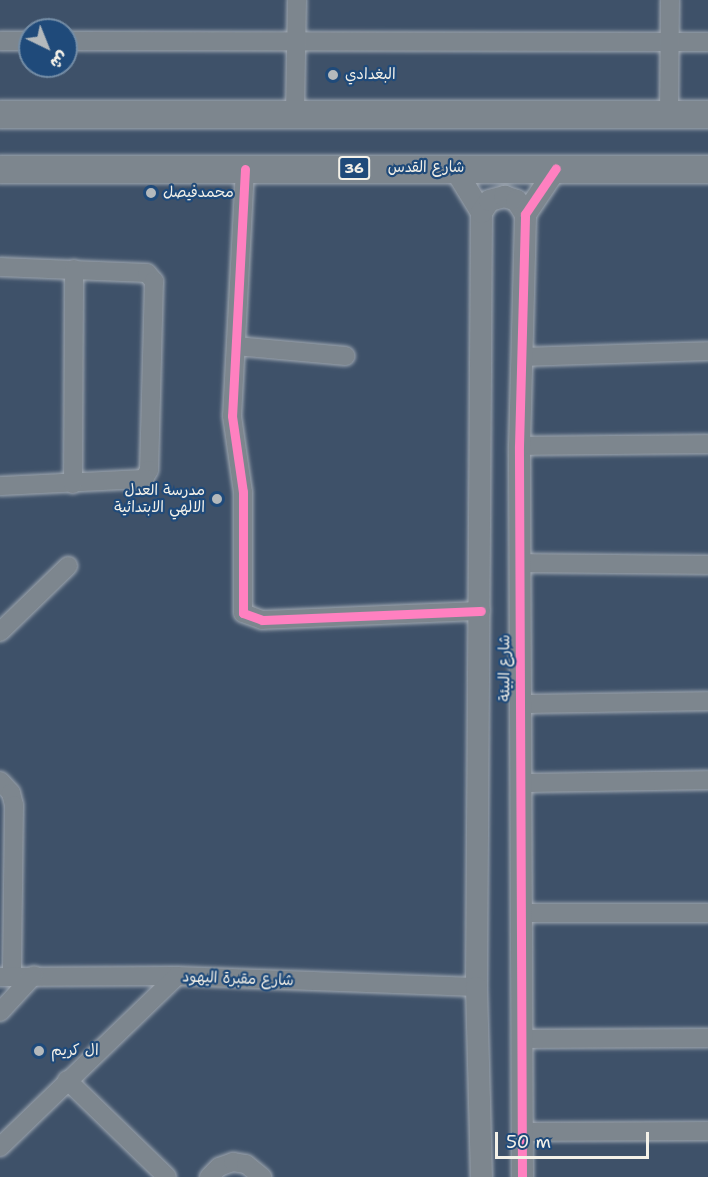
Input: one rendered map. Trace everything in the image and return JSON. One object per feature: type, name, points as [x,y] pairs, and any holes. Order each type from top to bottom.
[{"type":"main road","points":[[0,114],[708,114]]},
{"type":"main road","name":"شارع القدس","points":[[0,169],[708,170]]},
{"type":"street","points":[[295,114],[297,0]]},
{"type":"street","points":[[669,114],[670,0]]},
{"type":"street","points":[[0,41],[18,41]]},
{"type":"street","points":[[78,41],[708,42]]},
{"type":"street","points":[[245,168],[232,416],[243,492],[243,613],[262,620],[481,611]]},
{"type":"street","points":[[454,168],[481,212],[489,200],[504,196],[516,200],[525,214],[556,168]]},
{"type":"street","name":"شارع البيئة","points":[[480,1177],[477,987],[481,611],[481,212]]},
{"type":"street","name":"شارع البيئة","points":[[522,1177],[519,446],[525,214]]},
{"type":"street","points":[[0,267],[147,273],[154,281],[149,470],[144,479],[135,482],[0,486]]},
{"type":"street","points":[[73,484],[74,269]]},
{"type":"street","points":[[236,346],[346,356]]},
{"type":"street","points":[[521,357],[708,351]]},
{"type":"street","points":[[519,446],[708,444]]},
{"type":"street","points":[[520,563],[708,566]]},
{"type":"street","points":[[0,632],[68,566]]},
{"type":"street","points":[[520,704],[708,701]]},
{"type":"street","points":[[520,783],[708,780]]},
{"type":"street","points":[[0,782],[11,793],[14,806],[6,977]]},
{"type":"street","points":[[521,913],[708,913]]},
{"type":"street","points":[[0,1012],[34,975]]},
{"type":"street","name":"شارع مقبرة اليهود","points":[[6,977],[34,975],[177,976],[477,987]]},
{"type":"street","points":[[0,1147],[177,976]]},
{"type":"street","points":[[521,1039],[708,1038]]},
{"type":"street","points":[[68,1080],[167,1177]]},
{"type":"street","points":[[522,1132],[708,1131]]},
{"type":"street","points":[[209,1177],[219,1167],[233,1162],[246,1164],[262,1177]]},
{"type":"cycle path","points":[[522,1177],[519,446],[525,214],[556,168]]},
{"type":"cycle path","points":[[245,169],[232,416],[243,492],[243,613],[262,620],[481,611]]},
{"type":"place","name":"البغدادي","points":[[333,75]]},
{"type":"place","name":"محمدفيصل","points":[[151,193]]},
{"type":"place","name":"مدرسة العدل الالهي الابتدائية","points":[[217,499]]},
{"type":"place","name":"ال كريم","points":[[39,1051]]}]
